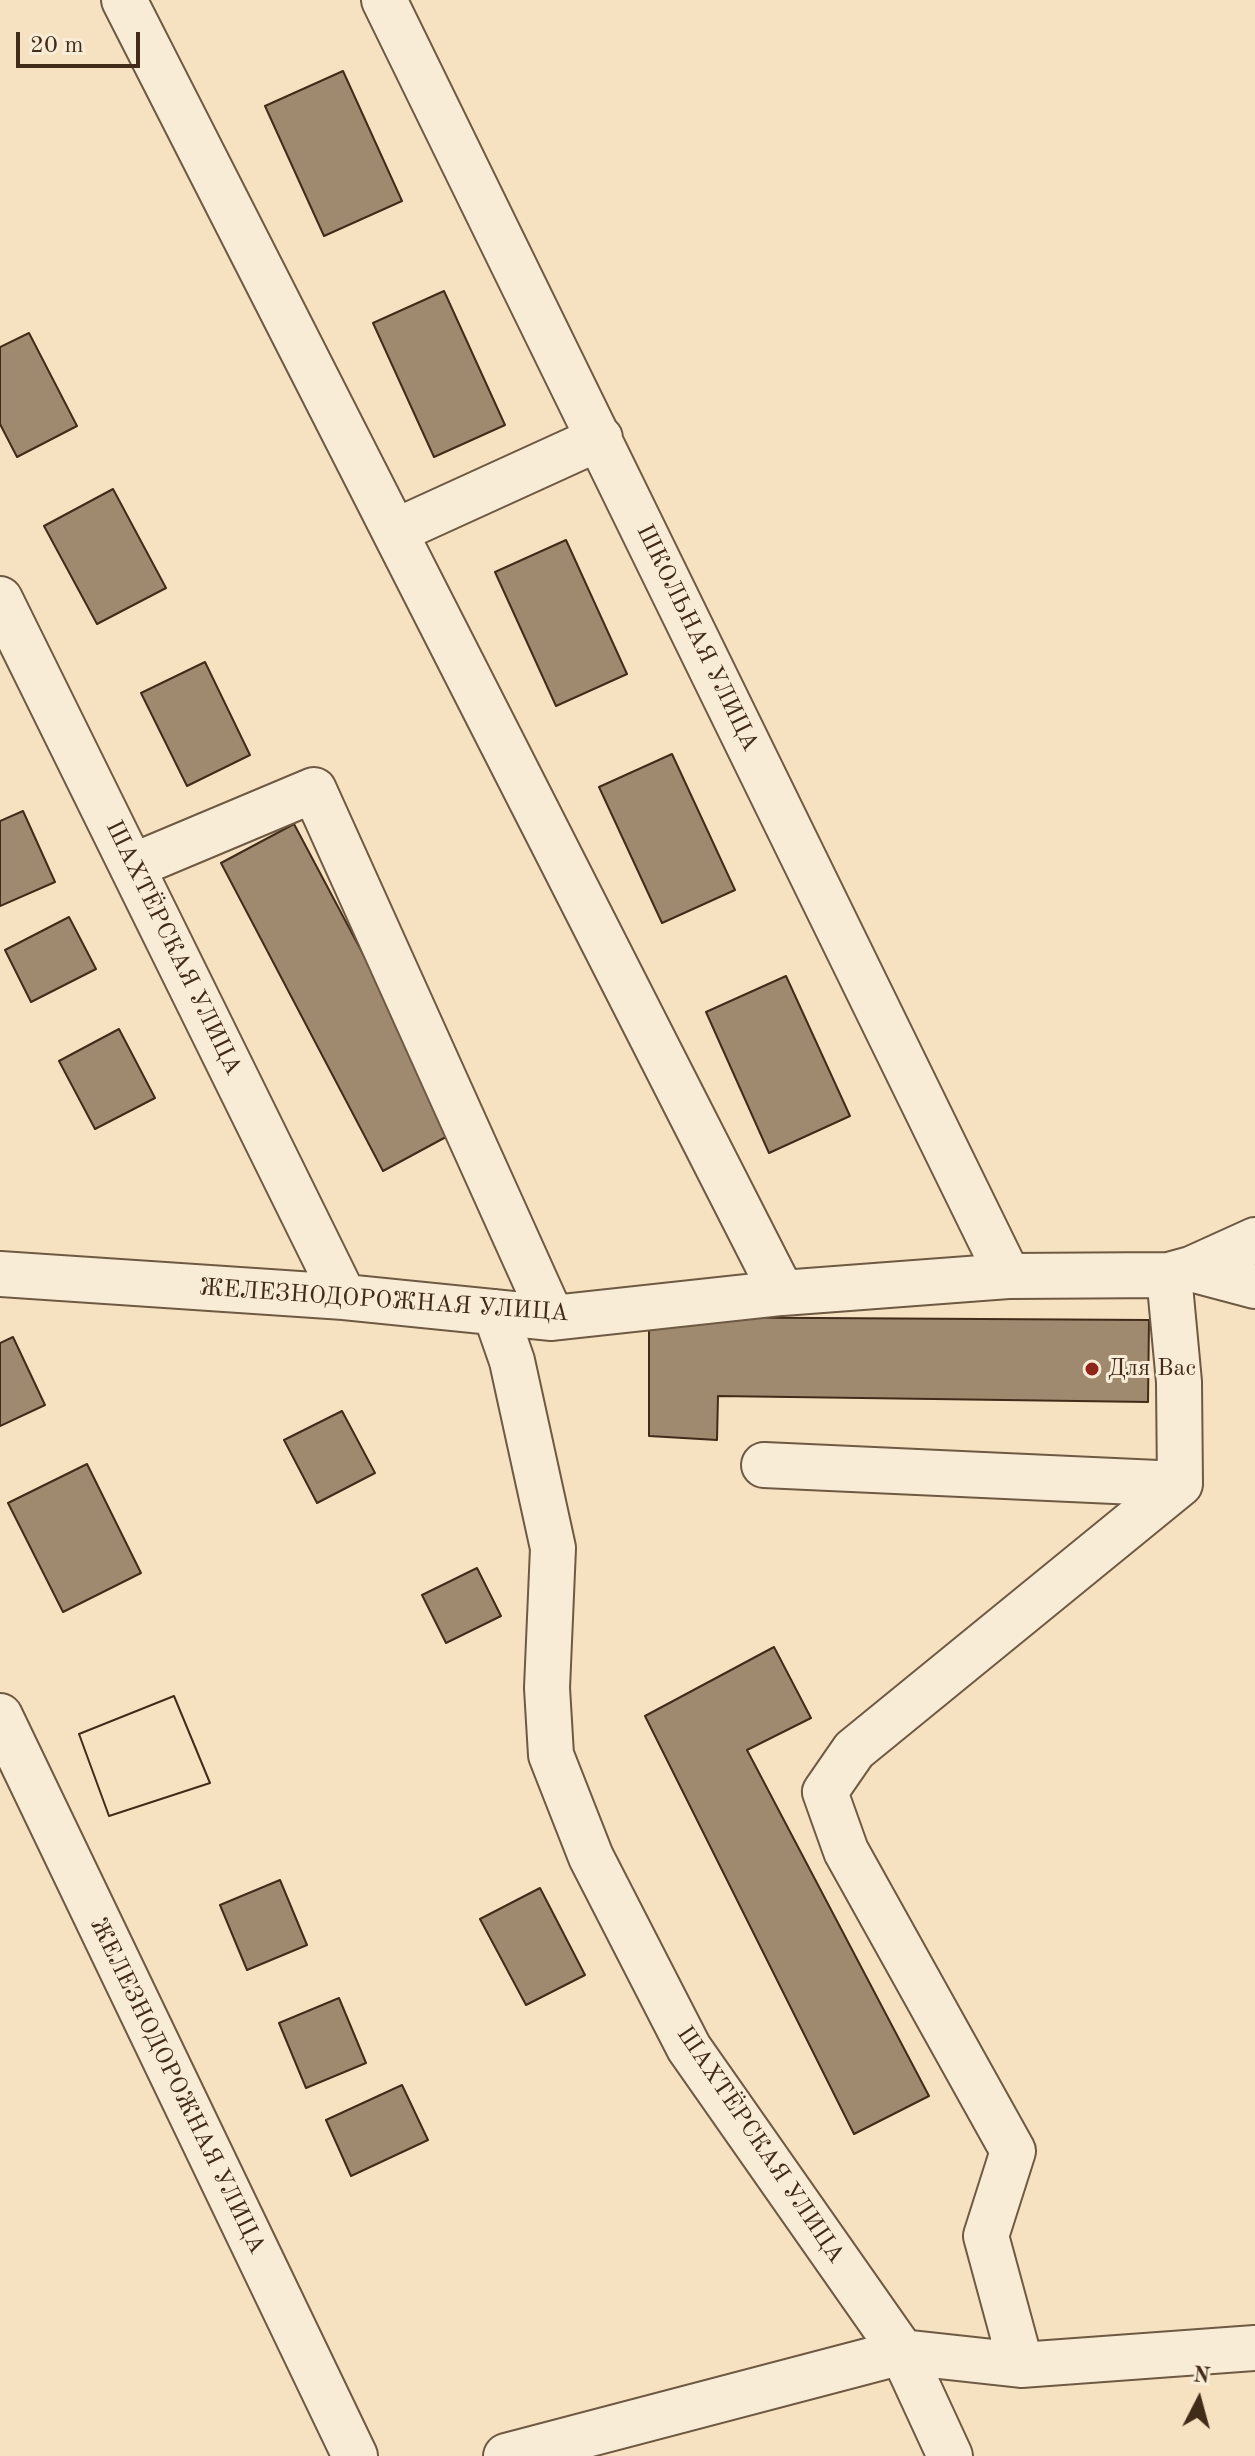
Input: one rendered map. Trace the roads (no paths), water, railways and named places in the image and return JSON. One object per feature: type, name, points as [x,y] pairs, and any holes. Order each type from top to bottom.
[{"type":"street","points":[[124,0],[782,1293]]},
{"type":"street","name":"ШКОЛЬНАЯ УЛИЦА","points":[[384,0],[1008,1276]]},
{"type":"street","points":[[396,531],[600,438]]},
{"type":"street","name":"ШАХТЁРСКАЯ УЛИЦА","points":[[0,599],[344,1297]]},
{"type":"street","points":[[133,866],[314,790],[552,1318]]},
{"type":"street","points":[[1180,1272],[1255,1240]]},
{"type":"street","points":[[1180,1272],[1255,1286]]},
{"type":"street","points":[[1180,1272],[1180,1484]]},
{"type":"street","name":"ЖЕЛЕЗНОДОРОЖНАЯ УЛИЦА","points":[[0,1274],[344,1297],[552,1318],[782,1293],[1008,1276],[1180,1272]]},
{"type":"street","name":"ШАХТЁРСКАЯ УЛИЦА","points":[[495,1312],[512,1361],[553,1548],[547,1688],[551,1755],[585,1843],[689,2048],[902,2352],[950,2456]]},
{"type":"street","points":[[764,1465],[1180,1484]]},
{"type":"street","points":[[1021,2365],[986,2236],[1013,2151],[846,1851],[825,1792],[854,1750],[1180,1484]]},
{"type":"street","name":"ЖЕЛЕЗНОДОРОЖНАЯ УЛИЦА","points":[[0,1716],[355,2456]]},
{"type":"street","points":[[506,2456],[902,2352],[1021,2365],[1255,2348]]},
{"type":"place","name":"Для Вас","points":[[1092,1369]]}]
